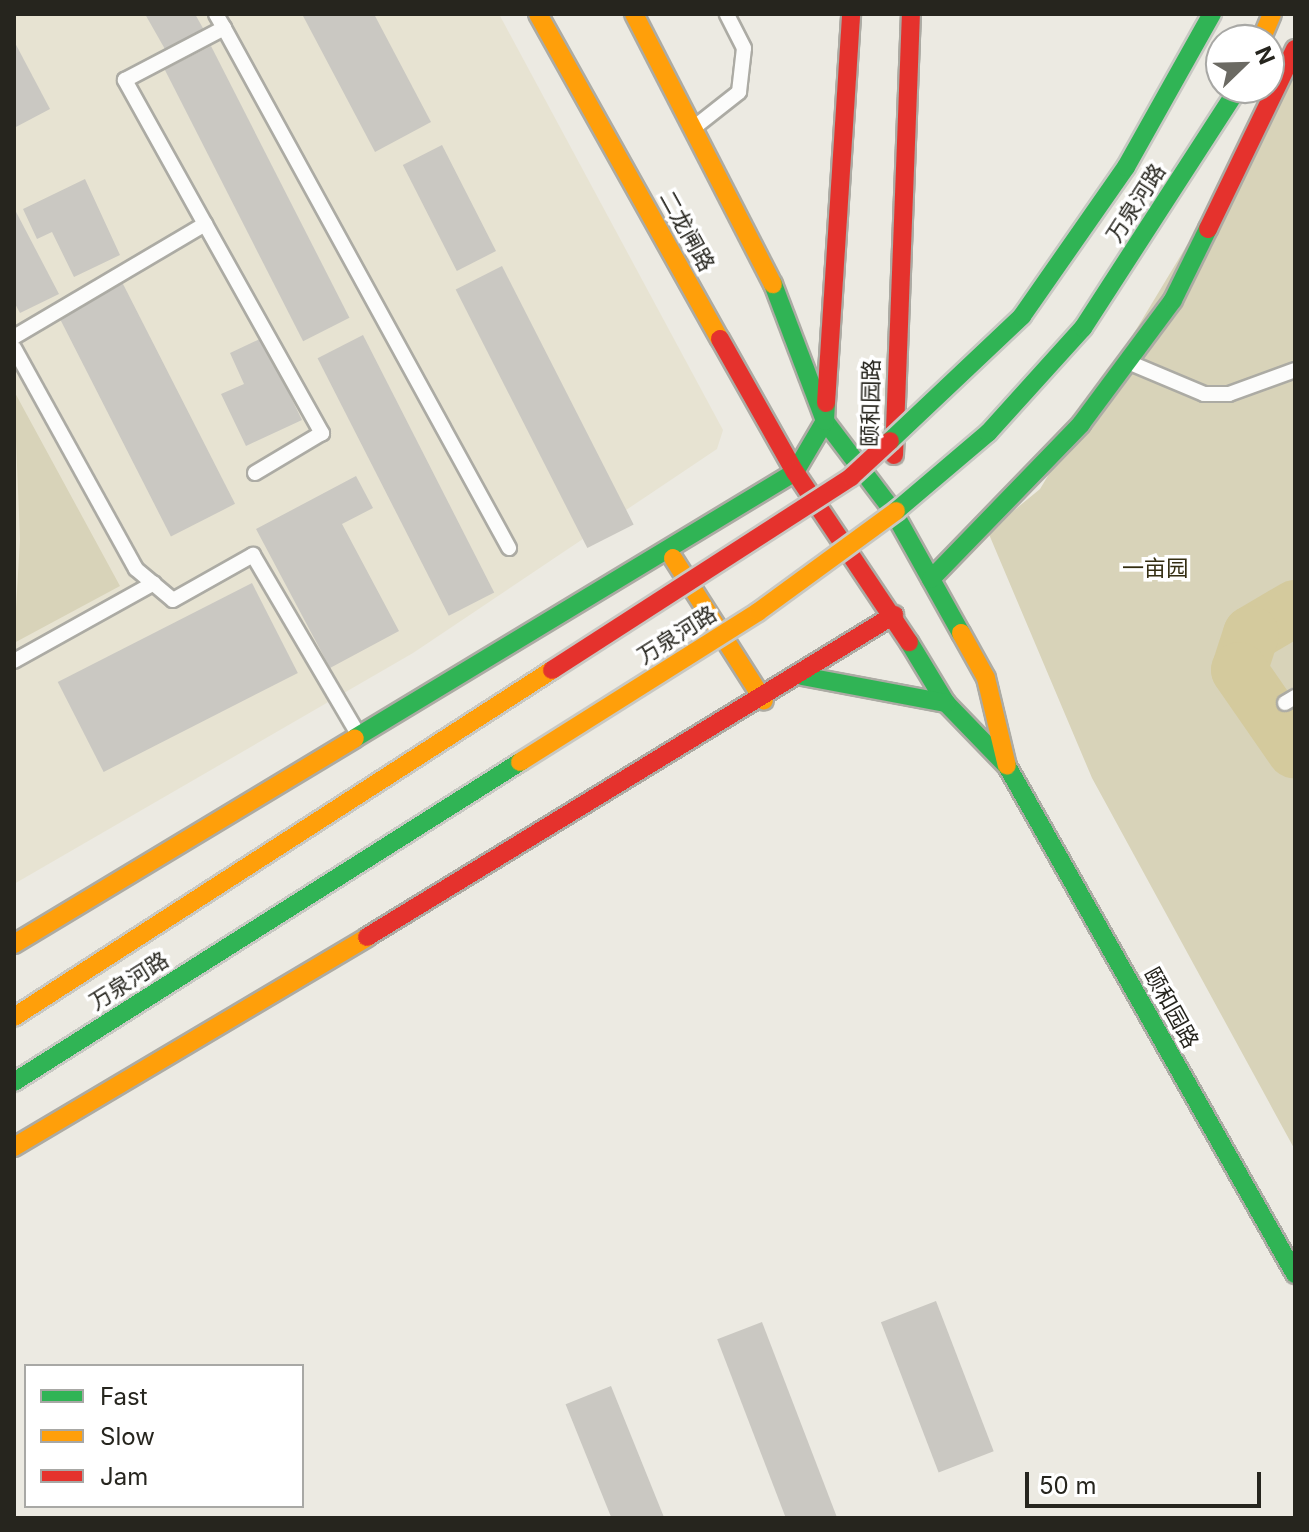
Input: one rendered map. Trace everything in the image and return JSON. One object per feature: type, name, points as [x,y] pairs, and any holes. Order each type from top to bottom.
[{"type":"main road","name":"二龙闸路","points":[[538,14],[795,472],[848,542]]},
{"type":"main road","points":[[634,14],[758,244],[825,421],[893,511],[894,555]]},
{"type":"main road","name":"颐和园路","points":[[825,421],[851,14]]},
{"type":"main road","name":"颐和园路","points":[[911,14],[893,511],[986,678],[1007,766]]},
{"type":"main road","name":"万泉河路","points":[[14,1017],[851,477],[1022,316],[1126,167],[1212,14]]},
{"type":"main road","points":[[931,579],[1081,424],[1173,300],[1295,49]]},
{"type":"main road","name":"万泉河路","points":[[14,1082],[758,612],[906,504],[988,433],[1083,328],[1228,104]]},
{"type":"main road","points":[[14,944],[795,472],[825,421]]},
{"type":"main road","points":[[719,631],[893,511]]},
{"type":"main road","name":"颐和园路","points":[[848,542],[946,703],[1007,766],[1295,1274]]},
{"type":"main road","points":[[668,550],[764,701]]},
{"type":"main road","points":[[14,1147],[764,701],[894,615],[894,585]]},
{"type":"main road","points":[[802,676],[946,703]]},
{"type":"lane","points":[[216,14],[509,548]]},
{"type":"lane","points":[[696,126],[739,92],[744,48],[727,14]]},
{"type":"lane","points":[[224,28],[125,80],[322,433],[255,473]]},
{"type":"lane","points":[[14,337],[205,224]]},
{"type":"lane","points":[[14,348],[136,569],[173,600],[253,555],[359,736]]},
{"type":"lane","points":[[1127,362],[1204,394],[1229,394],[1295,370]]},
{"type":"lane","points":[[14,661],[154,583]]},
{"type":"shaded area","points":[[14,14],[499,14],[723,430],[717,449],[413,653],[14,884]]},
{"type":"green space","name":"一亩园","points":[[1295,66],[1295,1150],[1092,778],[988,532],[1040,489],[1272,104],[1285,104],[1285,83]]},
{"type":"green space","points":[[14,391],[120,586],[14,643],[20,539]]},
{"type":"building","points":[[145,14],[195,14],[204,30],[166,51]]},
{"type":"building","points":[[302,14],[374,14],[431,122],[375,152]]},
{"type":"building","points":[[14,41],[50,109],[14,128]]},
{"type":"building","points":[[211,46],[349,318],[303,341],[165,70]]},
{"type":"building","points":[[442,145],[496,251],[457,271],[403,165]]},
{"type":"building","points":[[85,179],[120,255],[74,277],[52,232],[37,239],[23,209]]},
{"type":"building","points":[[14,208],[59,294],[20,313],[14,302]]},
{"type":"building","points":[[502,266],[634,524],[587,548],[456,290]]},
{"type":"building","points":[[122,282],[235,504],[171,537],[58,315]]},
{"type":"building","points":[[363,335],[494,593],[449,616],[318,358]]},
{"type":"building","points":[[262,338],[302,420],[246,446],[221,394],[244,384],[230,353]]},
{"type":"building","points":[[356,476],[373,508],[342,524],[399,631],[330,668],[256,529]]},
{"type":"building","points":[[252,583],[298,673],[104,772],[58,682]]},
{"type":"building","points":[[936,1301],[994,1451],[939,1472],[881,1322]]},
{"type":"building","points":[[762,1322],[837,1518],[786,1518],[717,1339]]},
{"type":"building","points":[[611,1386],[664,1518],[611,1518],[566,1404]]},
{"type":"waterway","points":[[1295,608],[1251,634],[1239,670],[1295,751]]},
{"type":"traffic: fast","points":[[890,441],[1022,316],[1126,167],[1212,14]]},
{"type":"traffic: fast","points":[[896,511],[988,433],[1083,328],[1228,104]]},
{"type":"traffic: fast","points":[[931,579],[1081,424],[1173,300],[1208,229]]},
{"type":"traffic: fast","points":[[773,284],[825,421],[893,511],[961,633]]},
{"type":"traffic: fast","points":[[355,738],[795,472],[825,421],[826,403]]},
{"type":"traffic: fast","points":[[909,642],[946,703],[1007,766],[1295,1274]]},
{"type":"traffic: fast","points":[[802,676],[946,703]]},
{"type":"traffic: fast","points":[[14,1082],[520,762]]},
{"type":"traffic: slow","points":[[538,14],[720,339]]},
{"type":"traffic: slow","points":[[634,14],[773,284]]},
{"type":"traffic: slow","points":[[1268,24],[1272,14]]},
{"type":"traffic: slow","points":[[520,762],[758,612],[896,511]]},
{"type":"traffic: slow","points":[[673,558],[764,701]]},
{"type":"traffic: slow","points":[[961,633],[986,678],[1007,766]]},
{"type":"traffic: slow","points":[[14,1017],[552,670]]},
{"type":"traffic: slow","points":[[14,944],[355,738]]},
{"type":"traffic: slow","points":[[14,1147],[367,937]]},
{"type":"traffic: jam","points":[[826,403],[851,14]]},
{"type":"traffic: jam","points":[[894,455],[911,14]]},
{"type":"traffic: jam","points":[[1208,229],[1295,49]]},
{"type":"traffic: jam","points":[[720,339],[795,472],[909,642]]},
{"type":"traffic: jam","points":[[552,670],[851,477],[890,441]]},
{"type":"traffic: jam","points":[[367,937],[894,615]]}]
